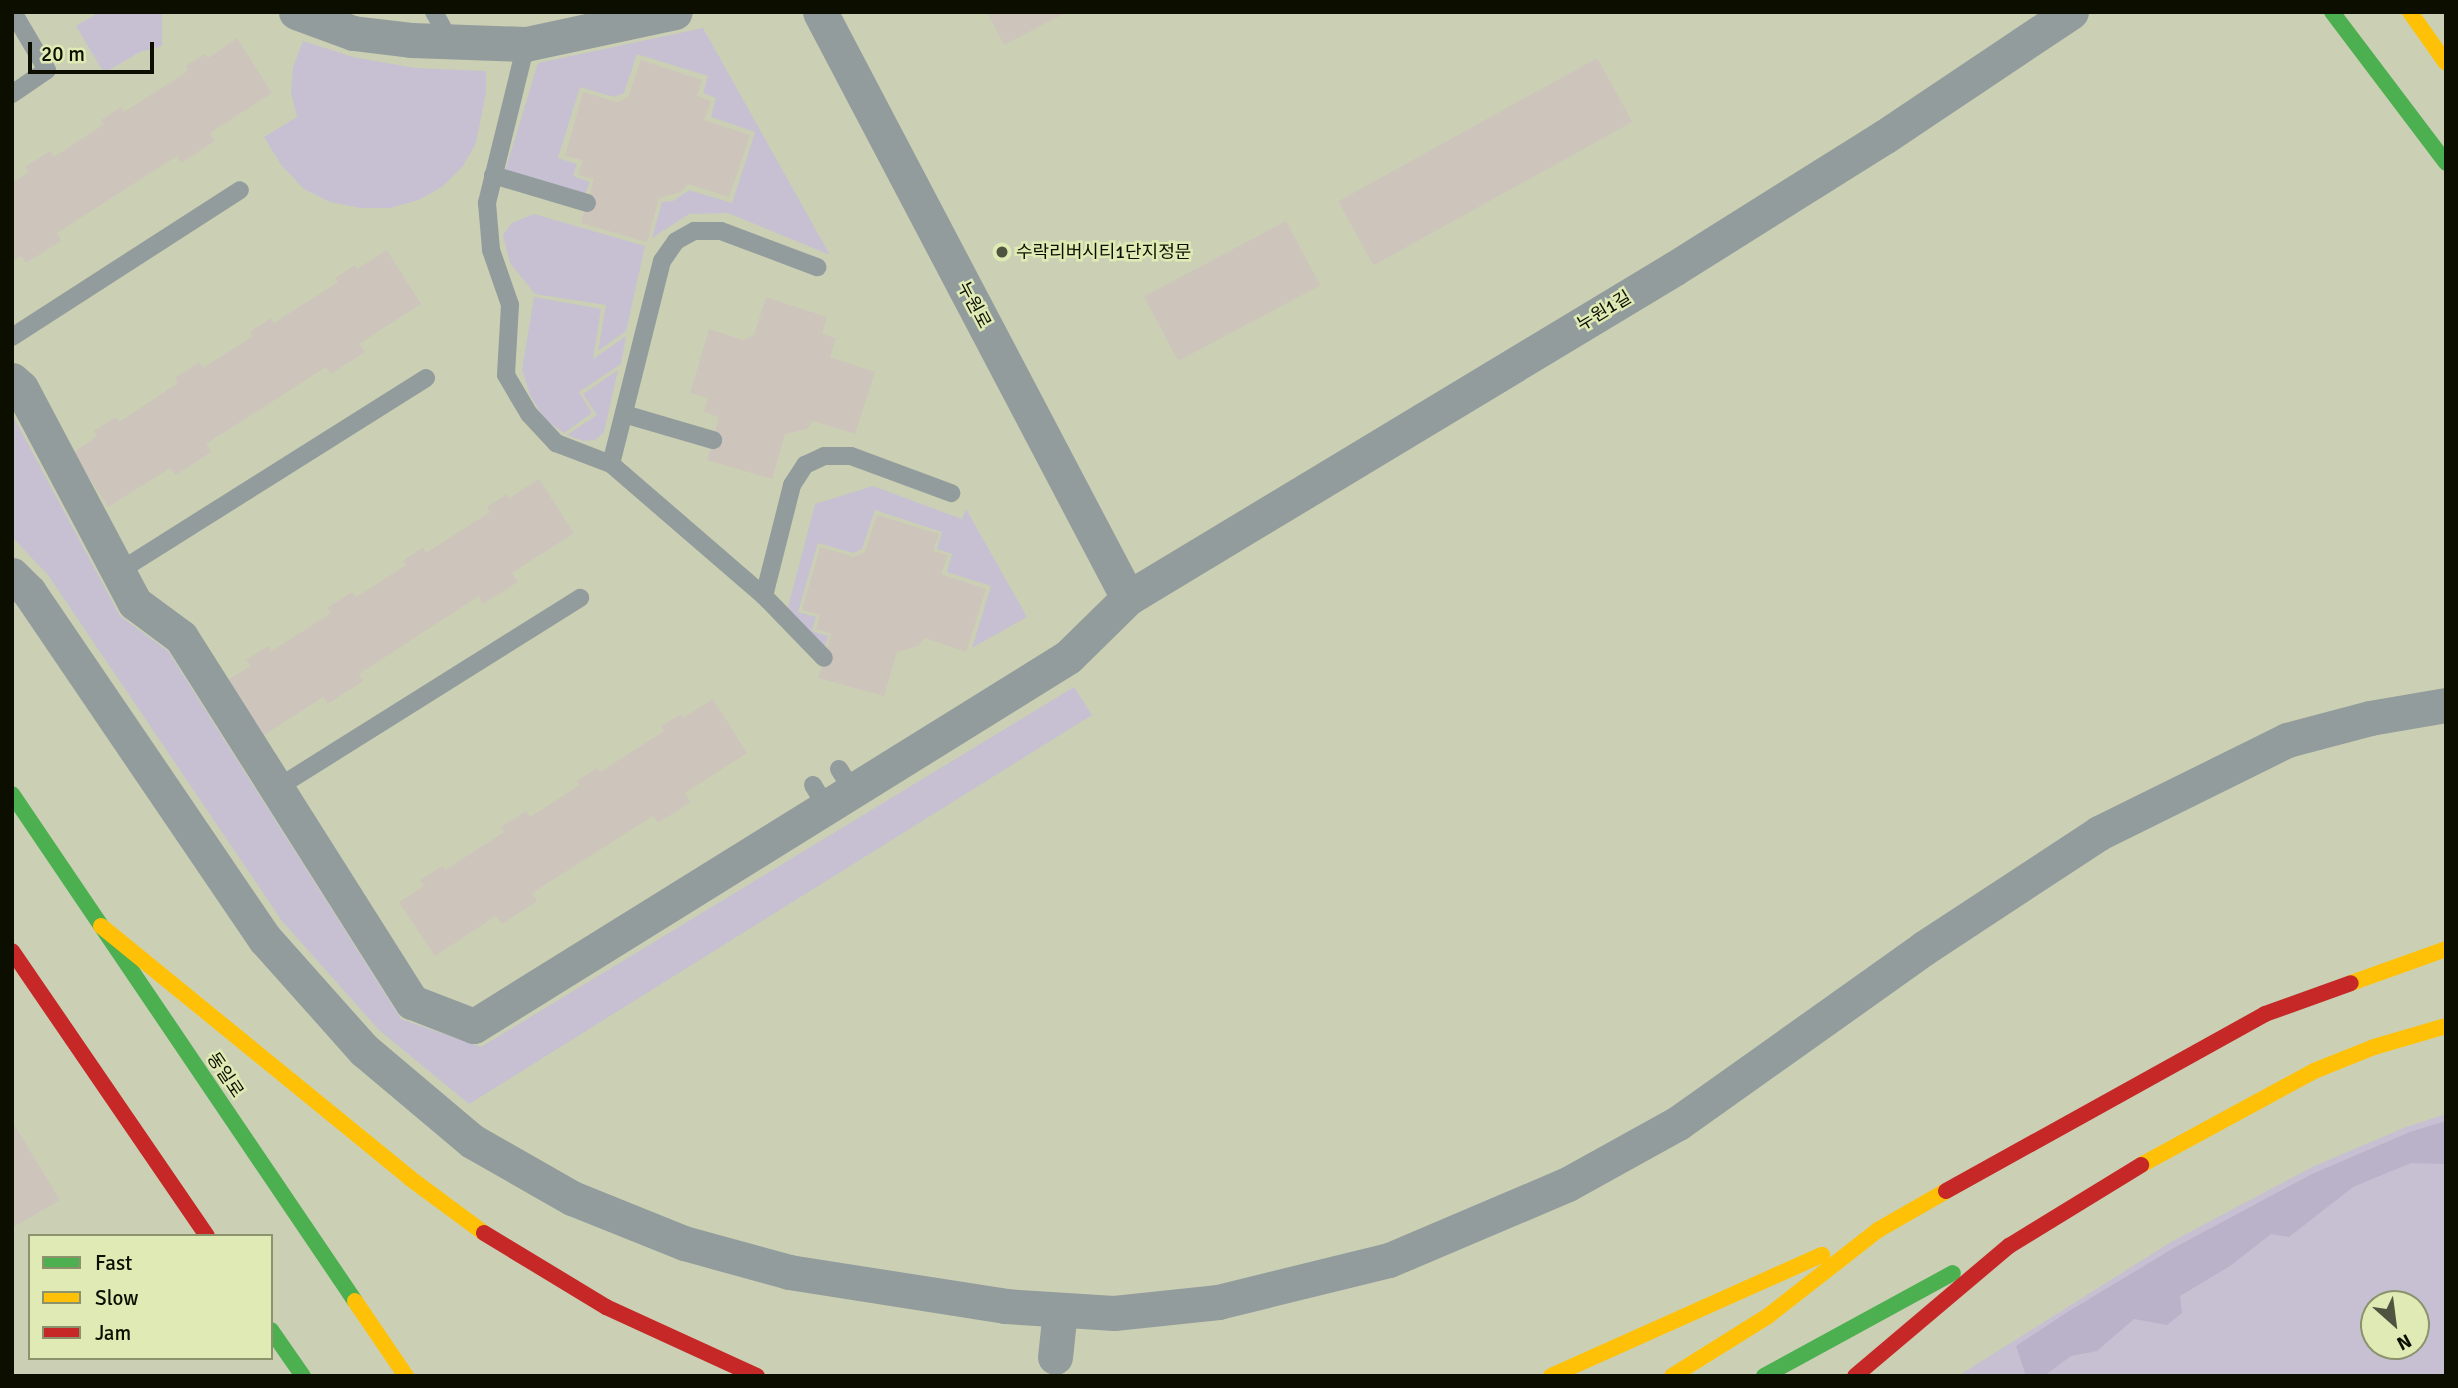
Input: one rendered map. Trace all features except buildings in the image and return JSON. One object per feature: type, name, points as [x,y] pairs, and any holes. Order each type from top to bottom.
[{"type":"main road","points":[[2332,12],[2446,163]]},
{"type":"main road","points":[[2410,12],[2446,63]]},
{"type":"main road","name":"동일로","points":[[12,794],[405,1376]]},
{"type":"main road","points":[[101,926],[411,1179],[494,1240],[606,1307],[757,1376]]},
{"type":"main road","points":[[1551,1376],[1878,1230],[2265,1014],[2446,949]]},
{"type":"main road","points":[[12,951],[206,1234]]},
{"type":"main road","points":[[1764,1376],[1922,1288],[2009,1246],[2088,1195],[2202,1130],[2314,1072],[2374,1047],[2446,1026]]},
{"type":"main road","points":[[1672,1376],[1768,1316],[1878,1230]]},
{"type":"main road","points":[[1855,1376],[2009,1246]]},
{"type":"main road","points":[[273,1333],[303,1376]]},
{"type":"street","points":[[296,12],[353,33],[442,27],[526,44],[675,12]]},
{"type":"street","name":"누원로","points":[[820,12],[1128,597]]},
{"type":"street","name":"누원1길","points":[[277,788],[412,1002],[474,1026],[833,788],[1068,657],[1128,597],[1675,268],[1884,136],[2071,12]]},
{"type":"street","points":[[12,380],[20,388],[135,603],[181,637],[277,788]]},
{"type":"street","points":[[12,575],[29,592],[265,939],[363,1050],[472,1141],[572,1198],[697,1246],[789,1272],[1004,1306],[1114,1313],[1218,1302],[1389,1261],[1566,1185],[1678,1123],[1924,948],[2099,833],[2287,740],[2370,718],[2446,705]]},
{"type":"street","points":[[1055,1357],[1060,1310]]},
{"type":"lane","points":[[12,94],[47,70],[13,12]]},
{"type":"lane","points":[[526,44],[486,204],[491,250],[510,304],[506,375],[528,414],[556,443],[611,464],[764,596],[824,659]]},
{"type":"lane","points":[[493,175],[587,203]]},
{"type":"lane","points":[[12,337],[240,191]]},
{"type":"lane","points":[[611,464],[662,261],[676,241],[694,231],[721,231],[817,267]]},
{"type":"lane","points":[[118,572],[426,378]]},
{"type":"lane","points":[[624,414],[713,440]]},
{"type":"lane","points":[[764,596],[792,485],[805,465],[824,456],[851,456],[951,493]]},
{"type":"lane","points":[[277,788],[580,598]]},
{"type":"shaded area","points":[[100,12],[162,12],[162,46],[140,52],[104,73],[76,26]]},
{"type":"shaded area","points":[[703,28],[830,255],[728,213],[689,214],[652,238],[662,202],[673,201],[689,190],[732,203],[755,132],[711,117],[716,98],[703,93],[708,76],[637,54],[624,93],[614,97],[580,87],[558,158],[577,164],[573,176],[590,182],[585,195],[505,171],[538,63]]},
{"type":"shaded area","points":[[303,41],[353,57],[415,68],[486,71],[486,93],[476,143],[463,166],[442,187],[419,200],[390,208],[360,208],[330,202],[304,189],[282,166],[264,137],[297,117],[291,92],[293,67]]},
{"type":"shaded area","points":[[534,214],[645,246],[626,331],[598,351],[606,305],[535,294],[510,263],[503,235],[512,223]]},
{"type":"shaded area","points":[[534,297],[601,309],[593,359],[626,336],[621,364],[579,392],[592,413],[564,433],[545,420],[530,395],[522,370]]},
{"type":"shaded area","points":[[618,370],[604,432],[595,440],[583,441],[567,435],[597,415],[583,394]]},
{"type":"shaded area","points":[[12,414],[120,616],[168,651],[401,1019],[481,1047],[1074,687],[1092,715],[469,1104],[379,1030],[282,921],[48,575],[12,537]]},
{"type":"shaded area","points":[[873,486],[962,519],[966,509],[1027,617],[972,648],[991,586],[947,572],[952,554],[937,549],[942,532],[875,510],[862,549],[853,553],[818,543],[798,612],[816,617],[812,631],[828,636],[824,649],[787,611],[815,504]]},
{"type":"shaded area","points":[[2446,1114],[2446,1376],[1958,1376],[2171,1242],[2312,1167],[2406,1127]]},
{"type":"shaded area","points":[[2446,1121],[2446,1164],[2411,1163],[2353,1187],[2289,1237],[2271,1234],[2230,1266],[2180,1296],[2182,1313],[2167,1325],[2134,1319],[2097,1351],[2071,1356],[2044,1376],[2026,1376],[2016,1346],[2066,1313],[2172,1249],[2312,1174],[2410,1132]]},
{"type":"traffic: fast","points":[[2332,12],[2446,163]]},
{"type":"traffic: fast","points":[[12,794],[355,1301]]},
{"type":"traffic: fast","points":[[1764,1376],[1953,1273]]},
{"type":"traffic: fast","points":[[273,1333],[303,1376]]},
{"type":"traffic: slow","points":[[2410,12],[2446,63]]},
{"type":"traffic: slow","points":[[101,926],[411,1179],[484,1233]]},
{"type":"traffic: slow","points":[[2351,983],[2446,949]]},
{"type":"traffic: slow","points":[[2141,1165],[2314,1071],[2374,1047],[2446,1026]]},
{"type":"traffic: slow","points":[[1672,1376],[1768,1316],[1878,1230],[1946,1191]]},
{"type":"traffic: slow","points":[[1551,1376],[1822,1255]]},
{"type":"traffic: slow","points":[[355,1301],[406,1376]]},
{"type":"traffic: jam","points":[[12,951],[206,1234]]},
{"type":"traffic: jam","points":[[1946,1191],[2265,1014],[2351,983]]},
{"type":"traffic: jam","points":[[1855,1376],[2009,1246],[2141,1165]]},
{"type":"traffic: jam","points":[[484,1233],[606,1307],[757,1376]]},
{"type":"place","name":"수락리버시티1단지정문","points":[[1002,252]]}]
